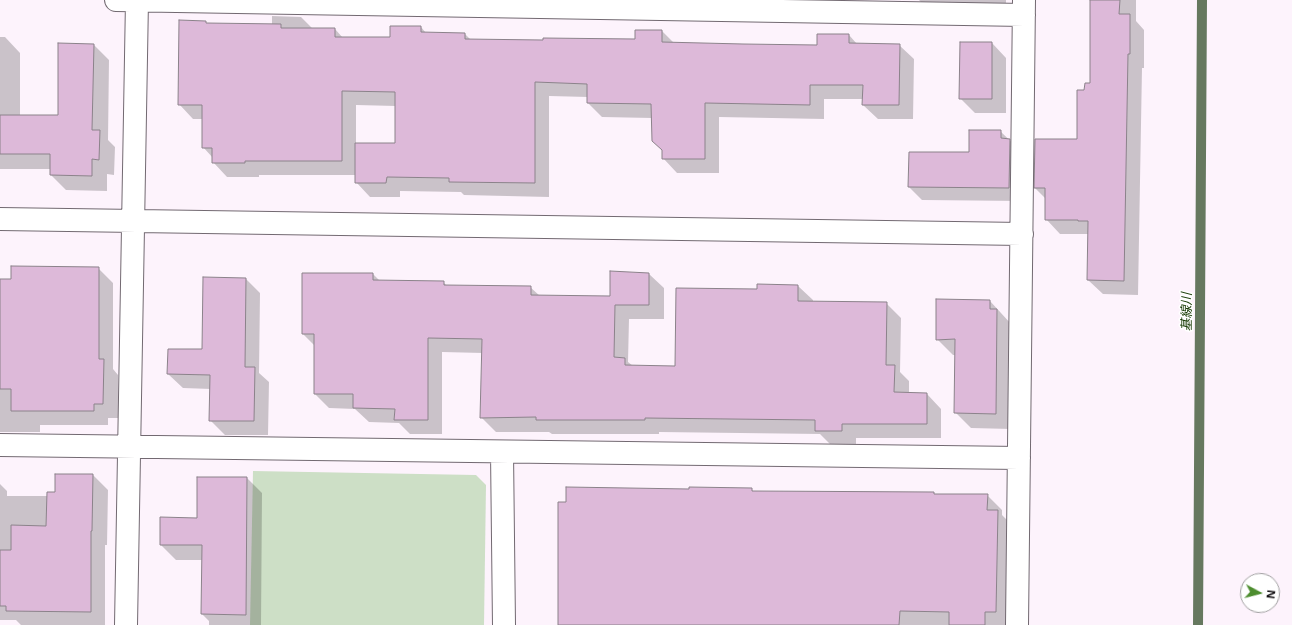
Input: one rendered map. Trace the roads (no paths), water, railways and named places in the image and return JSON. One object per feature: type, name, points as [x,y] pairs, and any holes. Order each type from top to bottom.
[{"type":"street","points":[[116,0],[1024,8],[1017,625]]},
{"type":"street","points":[[126,625],[136,0]]},
{"type":"street","points":[[0,219],[1022,234]]},
{"type":"street","points":[[0,445],[1019,458]]},
{"type":"street","points":[[502,452],[504,625]]},
{"type":"waterway","name":"基線川","points":[[1198,625],[1202,0]]}]
